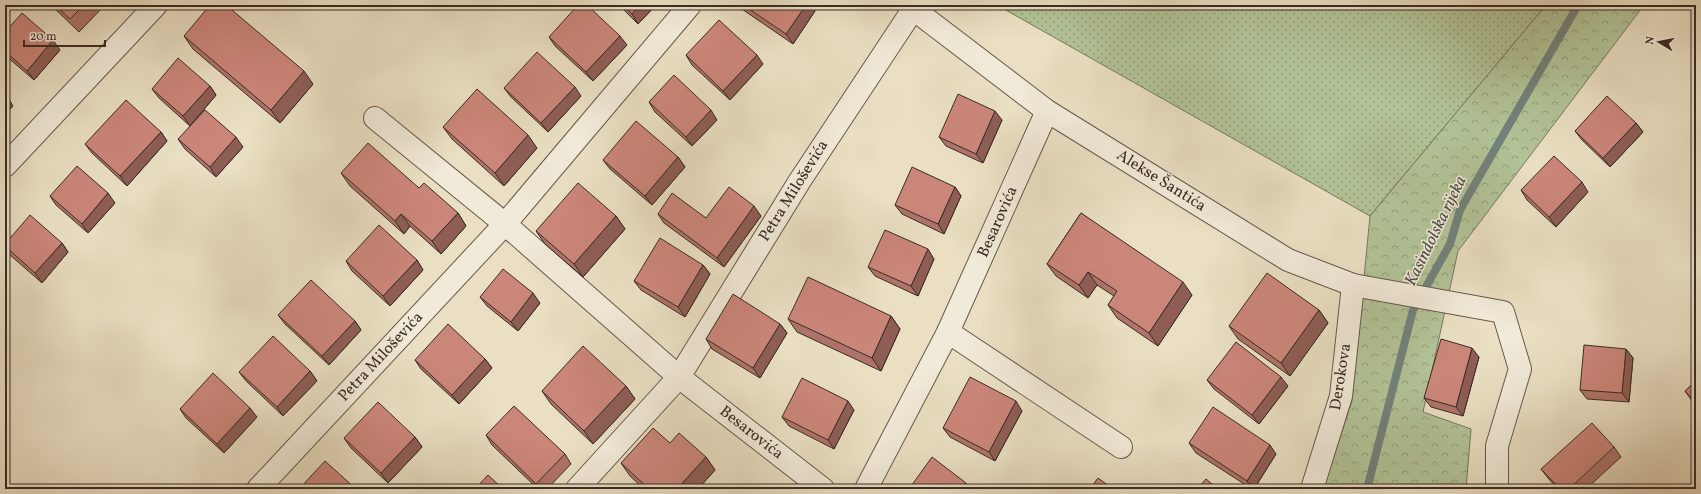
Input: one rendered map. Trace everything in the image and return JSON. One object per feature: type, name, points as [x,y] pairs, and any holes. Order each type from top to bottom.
[{"type":"street","points":[[5,166],[156,5]]},
{"type":"street","name":"Petra Miloševića","points":[[258,489],[505,224],[690,5]]},
{"type":"street","name":"Petra Miloševića","points":[[577,489],[679,376],[799,182],[911,7]]},
{"type":"street","name":"Alekse Šantića","points":[[911,7],[1047,111],[1288,260],[1353,285],[1503,312],[1520,369],[1497,446],[1497,489]]},
{"type":"street","name":"Besarovića","points":[[866,489],[948,332],[1047,111]]},
{"type":"street","points":[[376,118],[505,224],[679,376]]},
{"type":"street","name":"Derokova","points":[[1312,489],[1341,396],[1353,285]]},
{"type":"street","points":[[948,332],[1121,447]]},
{"type":"street","name":"Besarovića","points":[[679,376],[823,489]]},
{"type":"green space","points":[[997,5],[1546,5],[1370,216]]},
{"type":"green space","points":[[1546,5],[1644,5],[1458,251],[1423,412],[1471,429],[1466,489],[1323,489],[1352,401],[1370,216]]},
{"type":"building","points":[[55,5],[84,5],[70,19]]},
{"type":"building","points":[[210,5],[226,5],[304,71],[271,110],[184,36]]},
{"type":"building","points":[[578,5],[587,5],[620,36],[586,72],[549,37]]},
{"type":"building","points":[[622,5],[640,5],[632,14]]},
{"type":"building","points":[[743,5],[806,5],[786,34]]},
{"type":"building","points":[[22,13],[53,40],[27,71],[5,51],[5,32]]},
{"type":"building","points":[[719,20],[757,55],[723,91],[686,55]]},
{"type":"building","points":[[537,52],[575,87],[541,123],[504,88]]},
{"type":"building","points":[[178,58],[210,86],[183,116],[152,89]]},
{"type":"building","points":[[674,75],[711,110],[686,137],[649,102]]},
{"type":"building","points":[[477,89],[528,135],[495,173],[443,127]]},
{"type":"building","points":[[958,94],[995,111],[976,154],[939,137]]},
{"type":"building","points":[[1607,96],[1636,123],[1603,158],[1575,131]]},
{"type":"building","points":[[126,100],[161,132],[120,176],[85,144]]},
{"type":"building","points":[[205,110],[236,137],[210,167],[178,139]]},
{"type":"building","points":[[636,121],[678,157],[645,196],[603,160]]},
{"type":"building","points":[[368,143],[419,188],[424,183],[458,213],[432,241],[401,214],[395,221],[341,173]]},
{"type":"building","points":[[1554,156],[1582,182],[1549,217],[1521,190]]},
{"type":"building","points":[[77,166],[108,193],[82,224],[50,196]]},
{"type":"building","points":[[912,167],[955,187],[938,224],[895,205]]},
{"type":"building","points":[[578,183],[616,216],[574,264],[536,231]]},
{"type":"building","points":[[729,187],[754,206],[717,258],[658,214],[672,193],[706,218]]},
{"type":"building","points":[[1081,213],[1183,282],[1149,333],[1108,305],[1117,291],[1088,272],[1079,285],[1047,264]]},
{"type":"building","points":[[30,215],[62,243],[35,273],[5,246],[5,244]]},
{"type":"building","points":[[379,225],[417,260],[383,296],[346,261]]},
{"type":"building","points":[[885,230],[928,249],[911,286],[868,267]]},
{"type":"building","points":[[660,238],[703,265],[678,307],[634,281]]},
{"type":"building","points":[[503,269],[533,293],[511,322],[480,297]]},
{"type":"building","points":[[1267,273],[1319,310],[1281,363],[1229,326]]},
{"type":"building","points":[[808,277],[891,316],[872,358],[788,319]]},
{"type":"building","points":[[311,280],[355,321],[322,356],[278,315]]},
{"type":"building","points":[[733,294],[780,324],[753,368],[706,339]]},
{"type":"building","points":[[448,324],[485,359],[452,395],[415,360]]},
{"type":"building","points":[[273,336],[310,371],[277,407],[239,372]]},
{"type":"building","points":[[1441,339],[1472,348],[1456,407],[1424,398]]},
{"type":"building","points":[[1236,342],[1281,377],[1252,415],[1207,380]]},
{"type":"building","points":[[1584,345],[1626,349],[1622,393],[1580,390]]},
{"type":"building","points":[[583,346],[626,386],[584,431],[542,391]]},
{"type":"building","points":[[213,373],[250,408],[217,444],[180,409]]},
{"type":"building","points":[[970,377],[1016,401],[989,452],[943,428]]},
{"type":"building","points":[[802,378],[848,401],[828,440],[782,417]]},
{"type":"building","points":[[1696,381],[1696,403],[1685,391]]},
{"type":"building","points":[[378,402],[415,437],[381,473],[344,438]]},
{"type":"building","points":[[514,406],[565,454],[536,484],[486,435]]},
{"type":"building","points":[[1213,407],[1270,445],[1247,481],[1189,443]]},
{"type":"building","points":[[1592,423],[1614,447],[1569,489],[1560,489],[1541,469]]},
{"type":"building","points":[[653,428],[670,443],[679,433],[706,457],[677,489],[649,489],[621,463]]},
{"type":"building","points":[[932,457],[966,483],[961,489],[909,489]]},
{"type":"building","points":[[325,461],[356,489],[299,489]]},
{"type":"building","points":[[488,475],[503,489],[475,489]]},
{"type":"building","points":[[1098,478],[1113,489],[1090,489]]},
{"type":"building","points":[[1206,479],[1218,489],[1197,489]]},
{"type":"waterway","name":"Kasindolska rijeka","points":[[1367,489],[1413,310],[1450,244],[1460,210],[1578,5]]}]
